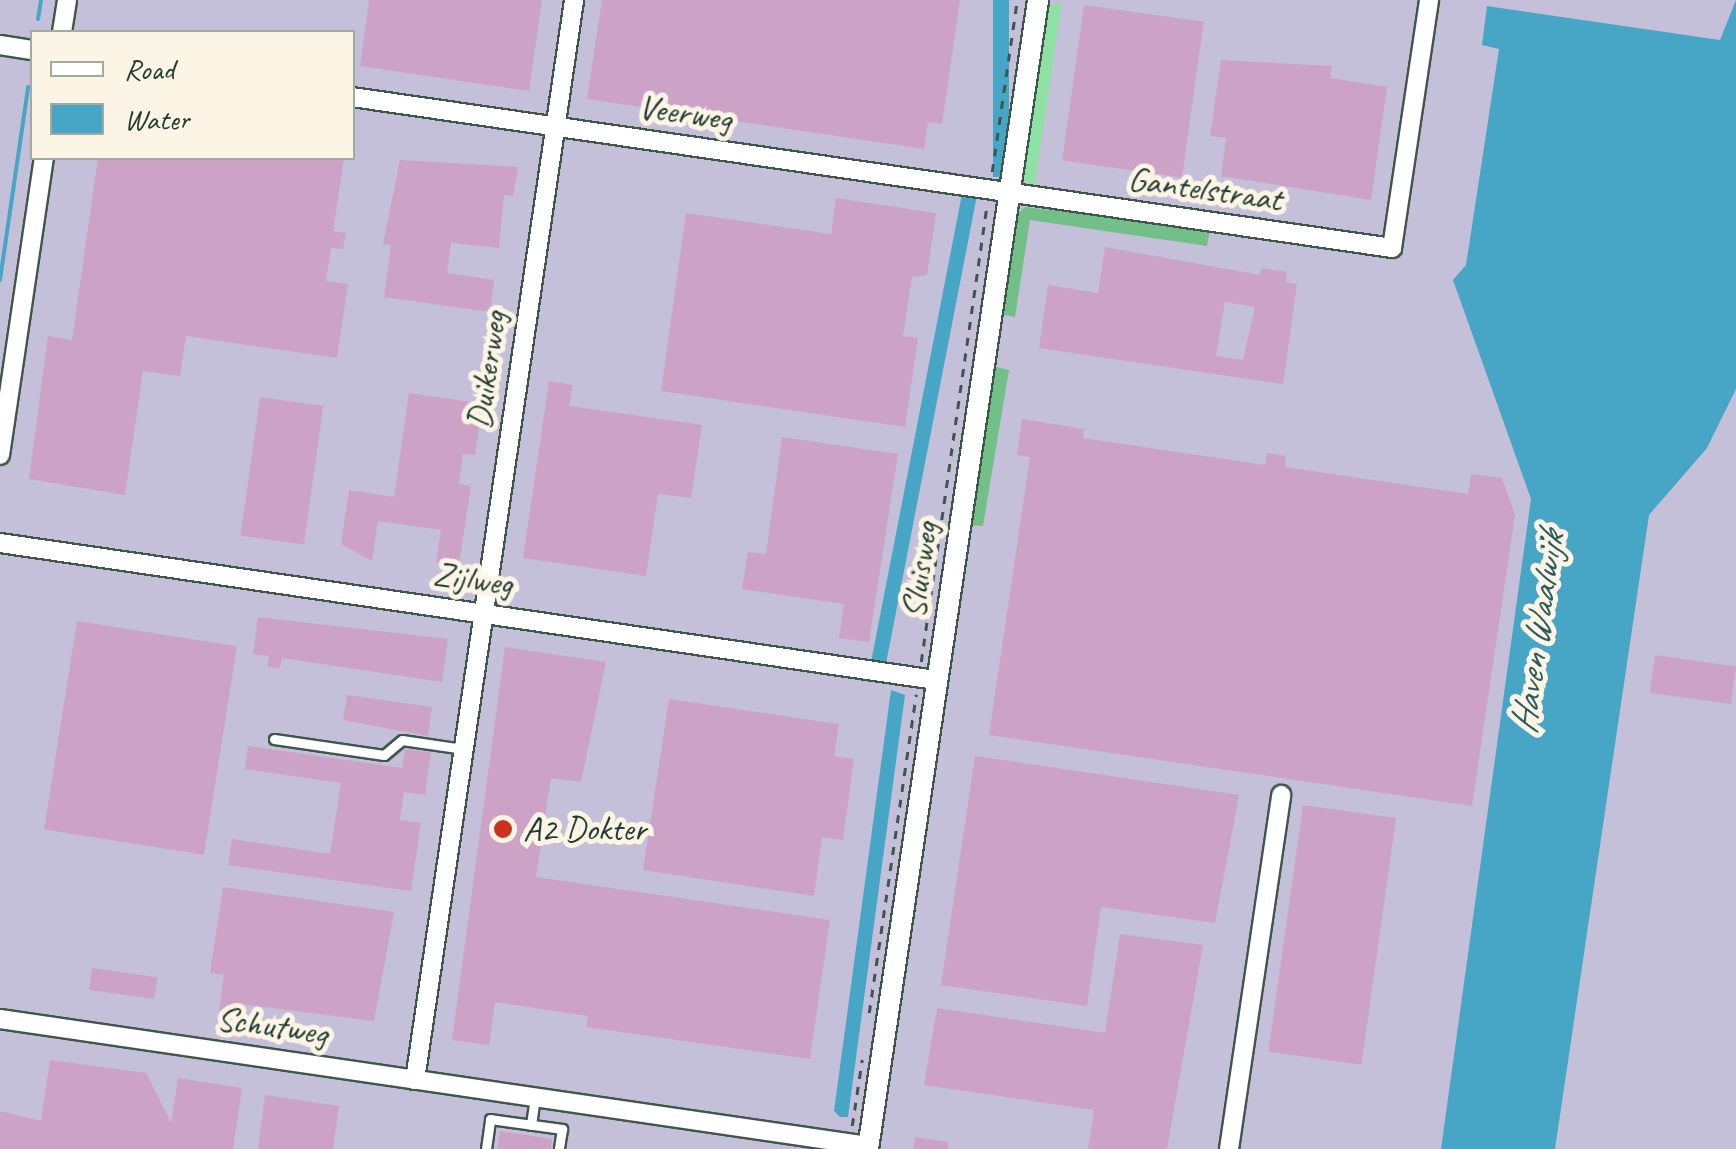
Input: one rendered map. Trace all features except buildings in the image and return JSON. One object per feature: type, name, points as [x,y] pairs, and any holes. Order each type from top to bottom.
[{"type":"street","points":[[62,30],[67,0]]},
{"type":"street","name":"Duikerweg","points":[[415,1080],[574,0]]},
{"type":"street","name":"Sluisweg","points":[[862,1146],[998,192],[1038,0]]},
{"type":"street","name":"Gantelstraat","points":[[998,192],[1392,248],[1430,0]]},
{"type":"street","points":[[0,46],[30,50]]},
{"type":"street","name":"Veerweg","points":[[355,97],[998,192]]},
{"type":"street","points":[[0,454],[44,160]]},
{"type":"street","name":"Zijlweg","points":[[0,543],[927,678]]},
{"type":"street","points":[[1228,1149],[1281,796]]},
{"type":"street","name":"Schutweg","points":[[0,1020],[862,1146]]},
{"type":"lane","points":[[274,739],[384,755],[402,740],[464,749]]},
{"type":"lane","points":[[532,1124],[535,1096]]},
{"type":"lane","points":[[486,1149],[490,1119],[562,1129],[560,1149]]},
{"type":"path","name":"Sluisweg","points":[[867,1031],[927,678],[998,192],[1017,0]]},
{"type":"path","points":[[862,1146],[864,1050]]},
{"type":"shaded area","points":[[0,0],[1736,0],[1736,1149],[0,1149]]},
{"type":"green space","points":[[1062,2],[1034,189],[1020,174],[1044,9]]},
{"type":"green space","points":[[1025,207],[1210,229],[1207,246],[1030,220],[1015,317],[999,314],[1015,216]]},
{"type":"green space","points":[[992,366],[1009,370],[983,526],[968,525]]},
{"type":"water","points":[[993,0],[1009,0],[1009,177],[993,177]]},
{"type":"water","name":"Haven Waalwijk","points":[[1736,0],[1736,389],[1707,448],[1649,515],[1555,1149],[1441,1149],[1531,499],[1453,280],[1466,265],[1499,49],[1482,45],[1487,6],[1720,40]]},
{"type":"water","points":[[962,194],[977,197],[886,666],[871,663]]},
{"type":"water","points":[[891,690],[905,695],[848,1117],[840,1117],[834,1111]]},
{"type":"waterway","points":[[38,19],[41,0]]},
{"type":"waterway","points":[[0,280],[28,87]]},
{"type":"place","name":"A2 Dokter","points":[[503,829]]}]
